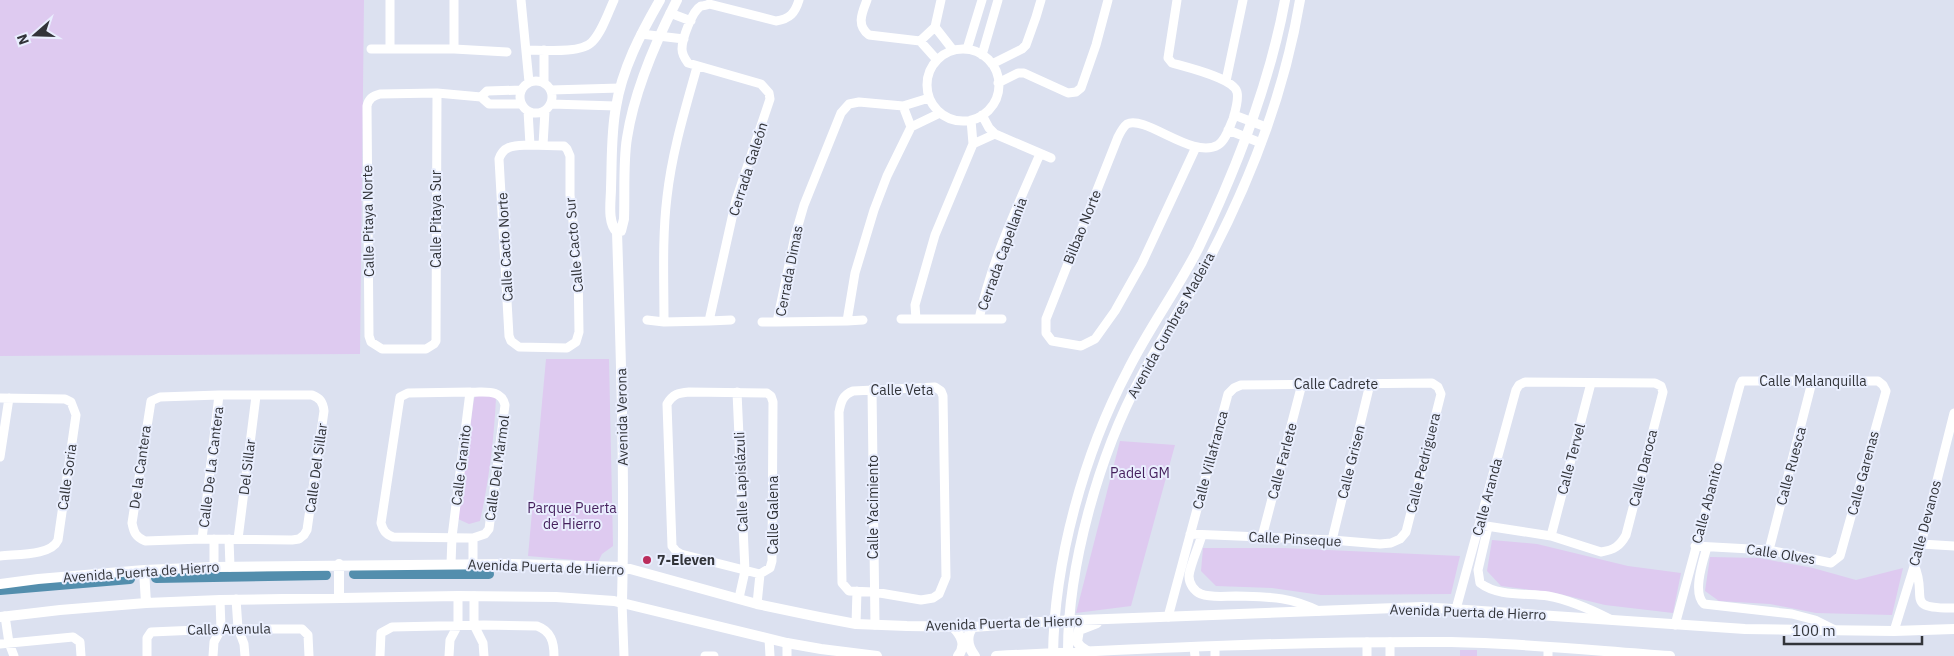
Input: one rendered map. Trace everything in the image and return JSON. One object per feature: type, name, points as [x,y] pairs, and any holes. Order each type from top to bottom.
[{"type":"street","points":[[390,0],[390,49]]},
{"type":"street","points":[[454,0],[454,49]]},
{"type":"street","points":[[522,0],[529,82]]},
{"type":"street","points":[[526,50],[578,49],[586,47],[598,33],[614,0]]},
{"type":"street","name":"Avenida Verona","points":[[622,602],[624,530],[623,414],[617,232],[612,224],[611,210],[613,130],[620,88],[641,34],[660,0]]},
{"type":"street","name":"Avenida Verona","points":[[617,232],[621,231],[623,227],[627,138],[640,86],[659,36],[677,0]]},
{"type":"street","points":[[664,322],[663,239],[666,197],[679,130],[697,67],[688,63],[684,58],[682,50],[691,21],[696,10],[701,6],[709,4],[730,4],[776,21],[784,20],[792,15],[799,0]]},
{"type":"street","points":[[867,0],[861,19],[861,26],[864,31],[869,35],[920,40],[937,60]]},
{"type":"street","points":[[920,40],[934,27],[940,0]]},
{"type":"street","points":[[967,49],[982,0]]},
{"type":"street","points":[[982,55],[998,0]]},
{"type":"street","points":[[992,64],[1022,49],[1026,45],[1040,0]]},
{"type":"street","points":[[998,83],[1018,73],[1068,93],[1076,92],[1081,88],[1087,71],[1108,0]]},
{"type":"street","points":[[1177,0],[1168,54],[1169,59],[1172,62],[1226,81],[1234,87],[1237,94],[1234,115],[1228,130],[1219,144],[1211,148],[1196,147]]},
{"type":"street","points":[[1226,81],[1243,0]]},
{"type":"street","name":"Avenida Cumbres Madeira","points":[[1053,654],[1054,620],[1073,512],[1105,417],[1128,369],[1197,251],[1221,198],[1252,122],[1270,66],[1285,0]]},
{"type":"street","name":"Avenida Cumbres Madeira","points":[[1068,654],[1068,620],[1078,560],[1099,476],[1118,424],[1141,376],[1209,258],[1261,143],[1284,71],[1300,0]]},
{"type":"street","points":[[670,13],[691,21]]},
{"type":"street","points":[[934,27],[953,50]]},
{"type":"street","points":[[641,34],[684,39]]},
{"type":"street","points":[[370,49],[454,49],[508,52]]},
{"type":"street","points":[[967,49],[982,55],[992,64],[998,83],[997,95],[991,107],[982,115],[971,120],[960,121],[940,113],[929,98],[927,88],[931,68],[937,60],[953,50],[967,49]]},
{"type":"street","points":[[544,50],[544,82]]},
{"type":"street","name":"Cerrada Galeón","points":[[697,67],[761,84],[769,92],[770,99],[770,106],[736,200],[709,321]]},
{"type":"street","points":[[534,80],[544,82],[552,94],[548,107],[543,145],[530,145],[525,107],[520,99],[521,90],[534,80]]},
{"type":"street","points":[[551,90],[620,88]]},
{"type":"street","points":[[481,97],[487,91],[521,90]]},
{"type":"street","points":[[437,93],[481,97],[489,104],[525,107],[536,113],[548,107],[616,106]]},
{"type":"street","name":"Calle Pitaya Norte","points":[[376,346],[371,342],[369,336],[367,106],[369,99],[374,96],[437,93]]},
{"type":"street","name":"Calle Pitaya Sur","points":[[376,346],[382,349],[426,349],[434,344],[437,336],[437,93]]},
{"type":"street","name":"Cerrada Dimas","points":[[864,320],[777,322],[794,236],[804,205],[841,113],[849,104],[859,102],[903,106],[929,98]]},
{"type":"street","points":[[903,106],[911,127]]},
{"type":"street","points":[[846,321],[854,273],[887,176],[911,127],[940,113]]},
{"type":"street","points":[[982,115],[989,128],[996,134],[1051,158]]},
{"type":"street","points":[[1234,115],[1266,127]]},
{"type":"street","points":[[916,319],[915,305],[935,235],[973,144],[971,120]]},
{"type":"street","name":"Bilbao Norte","points":[[1132,123],[1138,124],[1196,147],[1142,263],[1115,311],[1096,338],[1080,346],[1052,341],[1044,328],[1046,320],[1079,233],[1118,137],[1124,127],[1132,123]]},
{"type":"street","points":[[1228,130],[1261,143]]},
{"type":"street","points":[[973,144],[996,134]]},
{"type":"street","name":"Calle Cacto Norte","points":[[530,145],[505,148],[501,153],[500,160],[509,336],[514,345],[519,347],[567,348],[576,342]]},
{"type":"street","name":"Calle Cacto Sur","points":[[543,145],[564,146],[570,156],[570,195],[578,266],[579,332],[576,342]]},
{"type":"street","name":"Cerrada Capellania","points":[[901,320],[979,319],[990,278],[1040,154]]},
{"type":"street","points":[[979,319],[1002,319]]},
{"type":"street","points":[[647,320],[664,322],[732,320]]},
{"type":"street","points":[[762,322],[777,322]]},
{"type":"street","name":"Calle Malanquilla","points":[[1742,381],[1878,381],[1883,385]]},
{"type":"street","name":"Calle Abanito","points":[[1675,625],[1695,546],[1742,381]]},
{"type":"street","name":"Calle Aranda","points":[[1456,609],[1484,526],[1516,390],[1519,385],[1525,382],[1591,383]]},
{"type":"street","name":"Calle Ruesca","points":[[1769,550],[1812,382]]},
{"type":"street","name":"Calle Daroca","points":[[1551,536],[1602,552],[1617,547],[1626,535],[1663,392],[1661,386],[1655,383],[1591,383]]},
{"type":"street","name":"Calle Tervel","points":[[1551,536],[1591,383]]},
{"type":"street","name":"Calle Cadrete","points":[[1234,388],[1241,385],[1302,384],[1432,384],[1438,387]]},
{"type":"street","name":"Calle Farlete","points":[[1262,537],[1302,384]]},
{"type":"street","name":"Calle Grisen","points":[[1332,540],[1370,384]]},
{"type":"street","name":"Calle Garenas","points":[[1836,560],[1840,556],[1886,391],[1883,385]]},
{"type":"street","name":"Calle Veta","points":[[935,387],[941,391],[943,396],[946,577],[939,594],[933,598],[922,600],[874,592],[848,591],[842,583],[839,412],[845,394],[872,389],[935,387]]},
{"type":"street","name":"Calle Pedriguera","points":[[1400,539],[1406,532],[1440,394],[1438,387]]},
{"type":"street","name":"Calle Villafranca","points":[[1168,617],[1228,394],[1234,388]]},
{"type":"street","name":"Calle Yacimiento","points":[[872,389],[875,625]]},
{"type":"street","name":"Calle Del Mármol","points":[[470,392],[497,393],[501,395],[505,405],[488,529],[485,534],[473,538],[392,537],[386,534],[381,522],[400,397],[408,393],[470,392]]},
{"type":"street","name":"Calle Granito","points":[[451,564],[452,537],[470,392]]},
{"type":"street","name":"Calle Lapislázuli","points":[[738,392],[745,572],[739,598]]},
{"type":"street","name":"Calle Galena","points":[[738,392],[767,393],[771,396],[773,402],[772,561],[770,568],[760,574],[745,572],[681,554],[676,551],[671,539],[667,404],[672,396],[679,393],[738,392]]},
{"type":"street","name":"Calle Del Sillar","points":[[138,538],[145,541],[202,539],[292,540],[304,535],[307,530],[324,411],[319,398],[312,395],[219,395],[155,398]]},
{"type":"street","name":"Calle De La Cantera","points":[[202,539],[219,395]]},
{"type":"street","name":"Del Sillar","points":[[230,567],[256,396]]},
{"type":"street","points":[[0,457],[4,398]]},
{"type":"street","name":"Calle Soria","points":[[0,556],[45,551],[55,546],[58,540],[76,415],[71,402],[65,399],[4,398]]},
{"type":"street","name":"De la Cantera","points":[[138,538],[132,523],[149,407],[151,401],[155,398]]},
{"type":"street","name":"Calle Devanos","points":[[1894,631],[1921,544],[1954,413]]},
{"type":"street","points":[[1484,526],[1551,536]]},
{"type":"street","name":"Calle Aranda","points":[[1484,526],[1478,570],[1480,583],[1493,590],[1564,600],[1590,609],[1611,620]]},
{"type":"street","name":"Calle Pinseque","points":[[1190,534],[1380,544],[1391,543],[1400,539]]},
{"type":"street","points":[[1202,535],[1189,576],[1195,591],[1203,595],[1214,596],[1262,596],[1288,599],[1301,602],[1318,611]]},
{"type":"street","points":[[473,538],[473,564]]},
{"type":"street","points":[[214,539],[214,567]]},
{"type":"street","points":[[1921,544],[1954,546]]},
{"type":"street","name":"Calle Olves","points":[[1695,546],[1769,550],[1831,562],[1836,560]]},
{"type":"street","name":"Calle Abanito","points":[[1706,547],[1698,587],[1698,597],[1704,604],[1792,614],[1815,620],[1833,629]]},
{"type":"street","points":[[339,564],[339,597]]},
{"type":"street","name":"Avenida Puerta de Hierro","points":[[0,584],[144,570],[214,567],[339,564],[473,564],[623,567],[757,604],[856,624],[875,625],[973,627],[1054,620],[1422,607],[1745,629],[1894,631],[1954,629]]},
{"type":"street","points":[[1914,565],[1922,603],[1931,608],[1954,608]]},
{"type":"street","points":[[144,570],[146,603]]},
{"type":"street","points":[[757,604],[760,574]]},
{"type":"street","points":[[856,591],[856,624]]},
{"type":"street","points":[[449,656],[450,640],[458,625],[458,596]]},
{"type":"street","points":[[14,656],[4,644],[3,617],[146,603],[236,599],[458,596],[556,597],[622,602],[786,643],[877,656]]},
{"type":"street","points":[[474,596],[474,625],[483,643],[484,656]]},
{"type":"street","points":[[236,599],[238,628],[244,644],[245,656]]},
{"type":"street","points":[[213,656],[214,642],[221,629],[220,600]]},
{"type":"street","points":[[622,602],[624,656]]},
{"type":"street","points":[[1087,651],[1080,647],[1077,642],[1079,630],[1110,619]]},
{"type":"street","points":[[380,656],[381,633],[386,629],[392,627],[458,625],[536,626],[545,629],[552,641],[554,656]]},
{"type":"street","points":[[953,627],[963,641],[958,656]]},
{"type":"street","points":[[973,627],[968,636],[968,641],[975,656]]},
{"type":"street","name":"Calle Arenula","points":[[147,656],[147,638],[152,632],[238,628],[302,629],[306,631],[309,639],[309,656]]},
{"type":"street","points":[[4,644],[73,637],[80,642],[81,656]]},
{"type":"street","points":[[769,639],[770,656]]},
{"type":"street","points":[[996,656],[1068,654],[1087,651],[1195,652],[1367,642],[1453,642],[1548,652],[1670,656]]},
{"type":"street","points":[[1367,642],[1367,656]]},
{"type":"street","points":[[1390,642],[1390,656]]},
{"type":"street","points":[[786,643],[787,656]]},
{"type":"street","points":[[705,656],[714,656]]},
{"type":"green space","points":[[0,0],[364,0],[360,354],[0,356]]},
{"type":"green space","name":"Parque Puerta de Hierro","points":[[546,359],[609,359],[613,546],[602,554],[598,562],[528,556]]},
{"type":"green space","points":[[477,393],[496,398],[488,475],[480,521],[469,524],[458,519],[474,399]]},
{"type":"green space","name":"Padel GM","points":[[1120,441],[1175,445],[1131,606],[1076,613]]},
{"type":"green space","points":[[1492,540],[1537,544],[1628,566],[1681,573],[1673,613],[1605,605],[1556,593],[1501,586],[1487,571]]},
{"type":"green space","points":[[1203,548],[1284,548],[1460,556],[1451,594],[1321,595],[1272,588],[1216,586],[1201,571]]},
{"type":"green space","points":[[1710,557],[1759,558],[1813,568],[1856,580],[1903,568],[1892,615],[1816,613],[1770,604],[1719,601],[1705,591]]},
{"type":"green space","points":[[1460,650],[1477,650],[1477,656],[1460,656]]},
{"type":"waterway","points":[[354,574],[489,574]]},
{"type":"waterway","points":[[156,578],[326,575]]},
{"type":"waterway","points":[[0,590],[130,579]]},
{"type":"place","name":"7-Eleven","points":[[647,560]]}]
